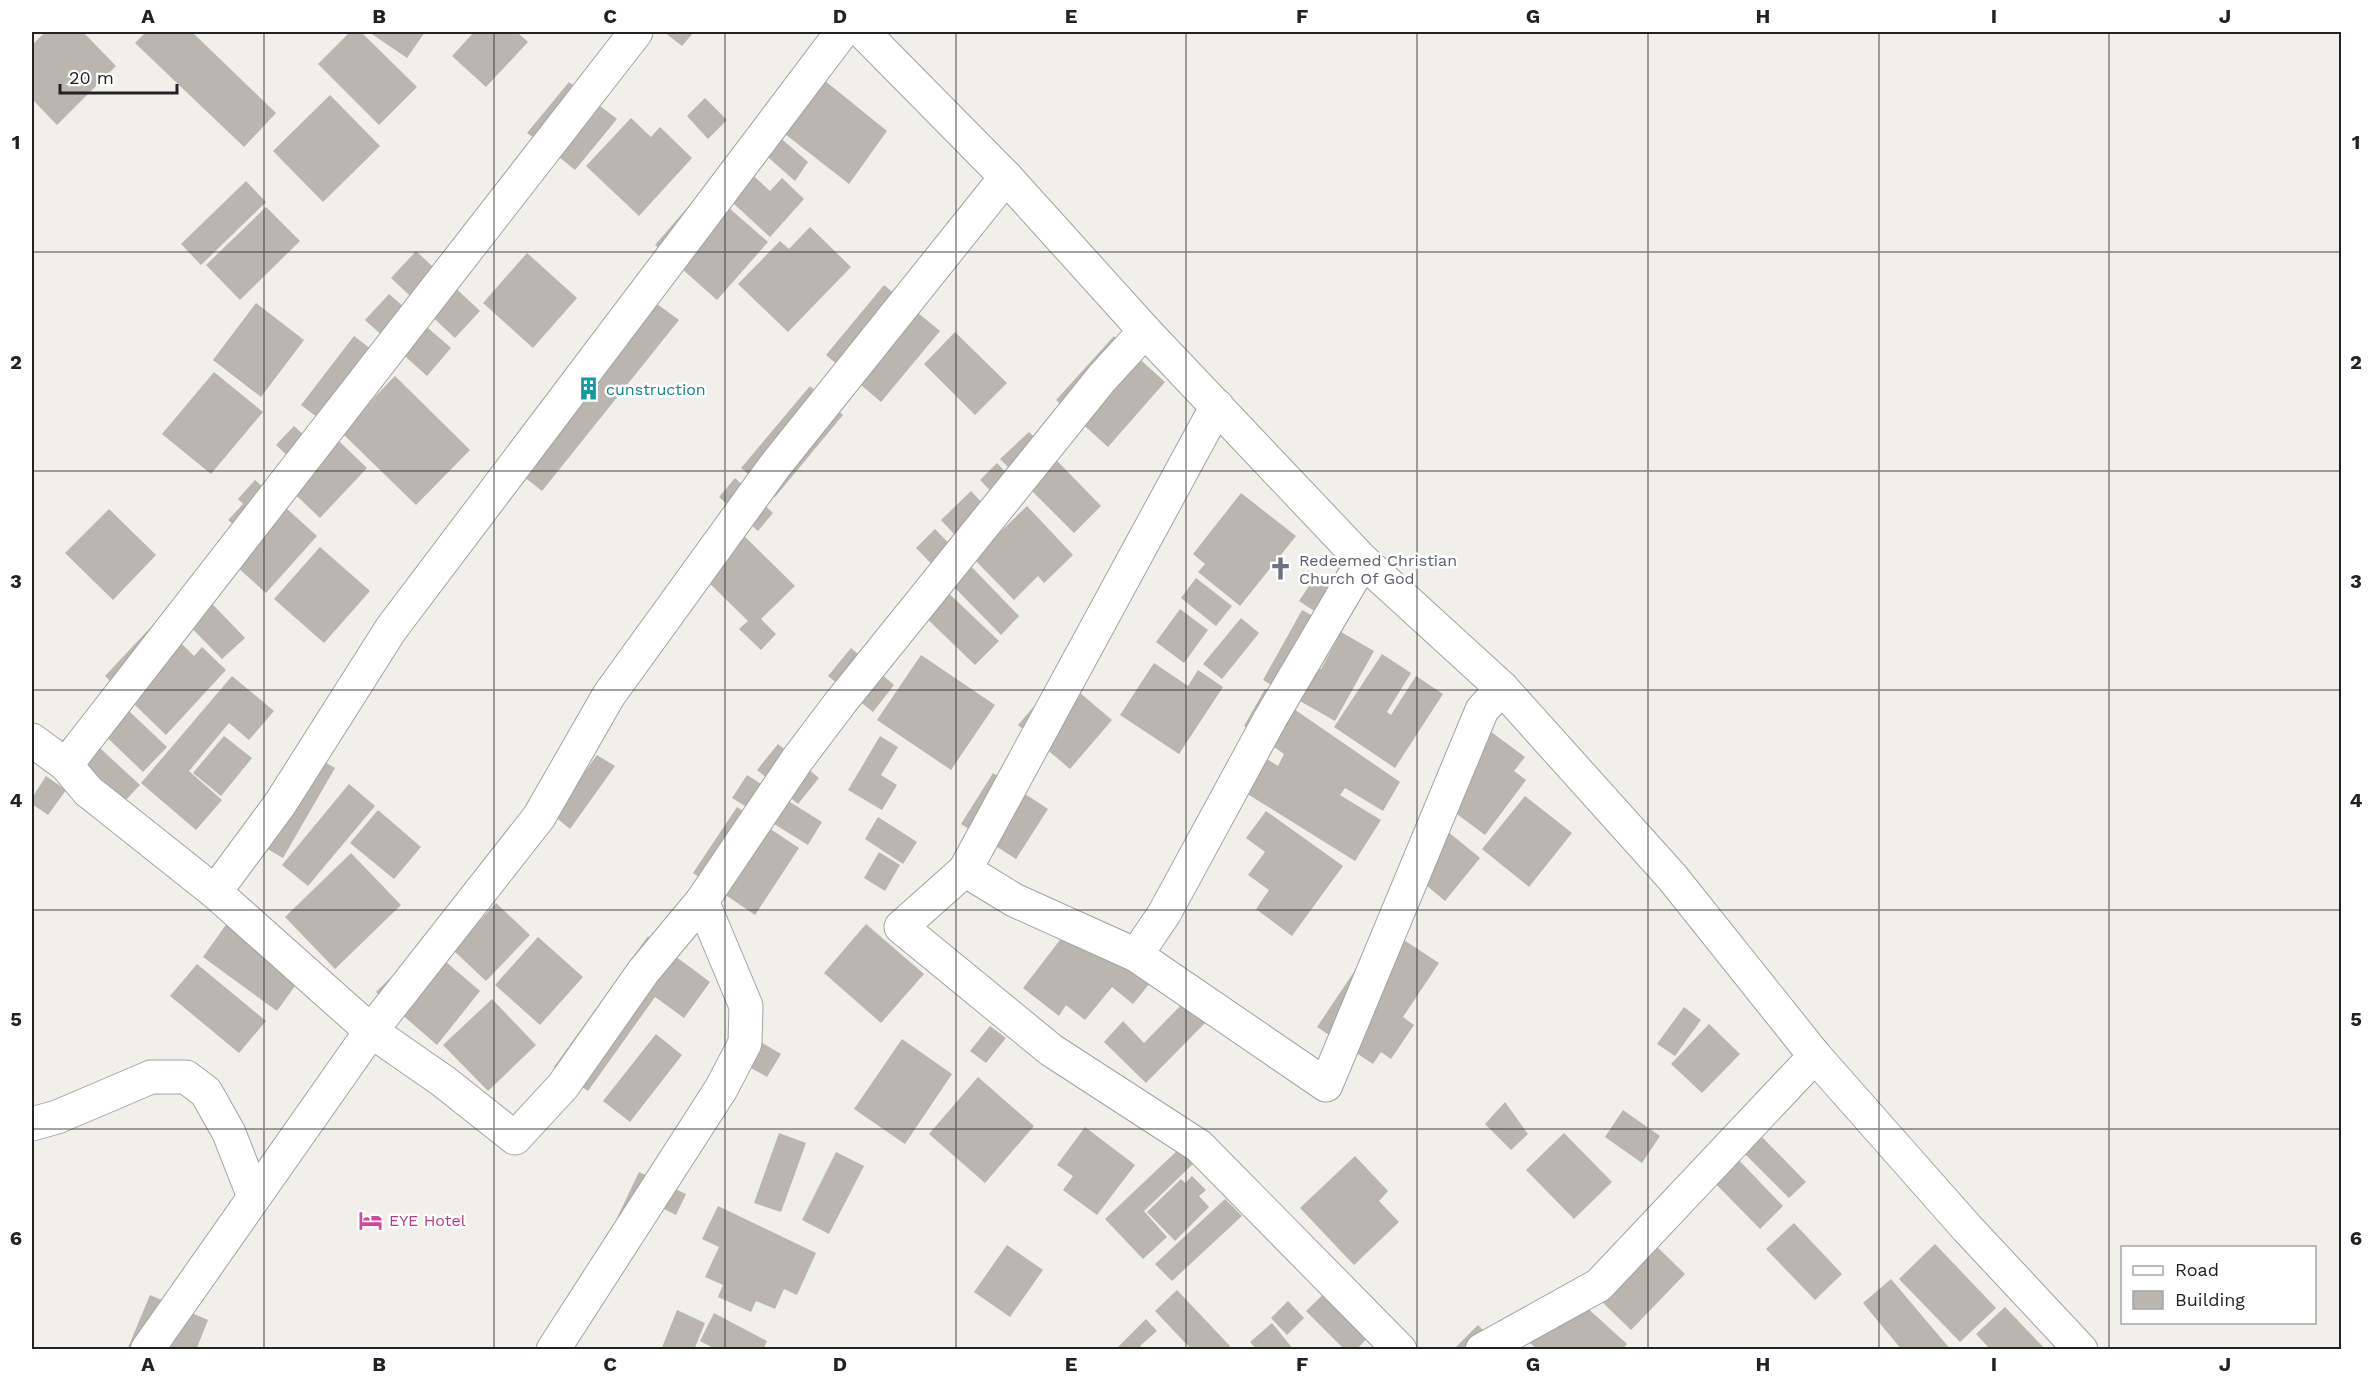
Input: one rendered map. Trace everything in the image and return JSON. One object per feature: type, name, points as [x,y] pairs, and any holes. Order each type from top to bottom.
[{"type":"street","points":[[66,765],[636,32]]},
{"type":"street","points":[[215,892],[280,804],[391,629],[842,32]]},
{"type":"street","points":[[863,32],[1006,177],[1145,331],[1364,561],[1502,688],[1672,877],[1815,1056],[1967,1228],[2081,1350]]},
{"type":"street","points":[[147,1350],[371,1031],[539,817],[609,695],[774,467],[1006,177]]},
{"type":"street","points":[[32,740],[66,765],[88,791],[215,892],[371,1031],[443,1081],[515,1138],[563,1086],[643,972],[702,901],[797,760],[840,703],[1102,378],[1145,331]]},
{"type":"street","points":[[1217,406],[965,870],[901,927],[1051,1050],[1199,1146],[1400,1350]]},
{"type":"street","points":[[1136,955],[1164,914],[1270,719],[1364,561]]},
{"type":"street","points":[[965,870],[1014,900],[1136,955],[1326,1085],[1482,710],[1502,688]]},
{"type":"street","points":[[553,1350],[721,1089],[745,1043],[746,1006],[702,901]]},
{"type":"street","points":[[1482,1350],[1599,1285],[1815,1056]]},
{"type":"street","points":[[32,1124],[57,1117],[151,1077],[186,1077],[206,1092],[229,1133],[254,1197]]},
{"type":"building","points":[[45,32],[83,32],[116,66],[57,125],[32,99],[32,45]]},
{"type":"building","points":[[146,32],[192,32],[276,113],[244,147],[135,43]]},
{"type":"building","points":[[350,32],[361,32],[417,87],[379,125],[318,64]]},
{"type":"building","points":[[369,32],[425,32],[407,58]]},
{"type":"building","points":[[474,32],[517,32],[528,42],[486,87],[452,56]]},
{"type":"building","points":[[664,32],[694,32],[682,46]]},
{"type":"building","points":[[819,76],[887,131],[849,184],[776,127]]},
{"type":"building","points":[[569,82],[617,119],[575,170],[527,133]]},
{"type":"building","points":[[330,95],[380,146],[323,202],[273,151]]},
{"type":"building","points":[[705,98],[727,120],[708,139],[687,116]]},
{"type":"building","points":[[631,118],[651,137],[660,127],[692,158],[639,216],[586,166]]},
{"type":"building","points":[[761,121],[808,162],[795,181],[746,138]]},
{"type":"building","points":[[732,156],[770,191],[782,178],[804,199],[770,237],[709,181]]},
{"type":"building","points":[[246,181],[266,202],[201,265],[181,244]]},
{"type":"building","points":[[705,187],[768,242],[717,300],[655,245]]},
{"type":"building","points":[[266,207],[300,241],[240,300],[206,265]]},
{"type":"building","points":[[810,227],[851,267],[788,332],[738,284],[780,241],[789,249]]},
{"type":"building","points":[[416,251],[480,311],[455,338],[391,278]]},
{"type":"building","points":[[527,253],[577,298],[533,348],[483,303]]},
{"type":"building","name":"cunstruction","points":[[631,285],[679,320],[542,491],[500,458]]},
{"type":"building","points":[[884,285],[940,331],[881,402],[826,355]]},
{"type":"building","points":[[389,294],[451,348],[427,376],[365,320]]},
{"type":"building","points":[[256,303],[304,340],[261,397],[213,360]]},
{"type":"building","points":[[955,332],[1007,383],[975,415],[924,364]]},
{"type":"building","points":[[354,336],[380,356],[326,424],[301,405]]},
{"type":"building","points":[[1114,336],[1165,382],[1108,447],[1056,400]]},
{"type":"building","points":[[214,372],[263,412],[211,474],[162,434]]},
{"type":"building","points":[[395,376],[470,450],[416,505],[341,432]]},
{"type":"building","points":[[810,386],[843,415],[775,497],[741,468]]},
{"type":"building","points":[[319,422],[367,468],[320,518],[276,476],[292,460],[276,445],[294,426],[306,437]]},
{"type":"building","points":[[1029,432],[1101,506],[1074,533],[1000,459]]},
{"type":"building","points":[[997,463],[1018,485],[1007,508],[980,480]]},
{"type":"building","points":[[735,478],[773,513],[758,531],[719,497]]},
{"type":"building","points":[[255,480],[317,536],[266,593],[216,548],[235,526],[228,520],[243,504],[238,499]]},
{"type":"building","points":[[971,491],[998,520],[968,549],[941,520]]},
{"type":"building","points":[[1241,493],[1296,536],[1240,606],[1198,572],[1205,564],[1193,554]]},
{"type":"building","points":[[1027,506],[1073,555],[1044,583],[1038,576],[1014,600],[973,558]]},
{"type":"building","points":[[109,509],[156,555],[113,600],[65,553]]},
{"type":"building","points":[[935,529],[1019,616],[1001,635],[916,548]]},
{"type":"building","points":[[738,530],[795,586],[761,619],[776,634],[761,650],[739,629],[748,621],[698,572]]},
{"type":"building","points":[[320,547],[370,591],[324,643],[274,599]]},
{"type":"building","points":[[1317,574],[1351,597],[1334,624],[1299,601]]},
{"type":"building","points":[[1196,578],[1232,606],[1216,626],[1181,598]]},
{"type":"building","points":[[195,586],[245,638],[222,659],[172,608]]},
{"type":"building","points":[[941,586],[999,641],[975,665],[918,610]]},
{"type":"building","points":[[1180,609],[1208,630],[1184,663],[1156,642]]},
{"type":"building","points":[[1302,610],[1334,628],[1313,665],[1321,669],[1341,632],[1374,651],[1335,721],[1263,680]]},
{"type":"building","points":[[165,612],[180,642],[194,656],[202,647],[226,670],[166,735],[105,676]]},
{"type":"building","points":[[1241,618],[1259,633],[1222,679],[1203,664]]},
{"type":"building","points":[[851,648],[894,685],[873,712],[828,676]]},
{"type":"building","points":[[1382,654],[1411,673],[1387,712],[1391,715],[1416,676],[1443,694],[1395,768],[1334,727]]},
{"type":"building","points":[[921,655],[995,705],[951,770],[877,720]]},
{"type":"building","points":[[1154,663],[1188,686],[1198,670],[1223,687],[1179,754],[1120,715]]},
{"type":"building","points":[[232,676],[274,711],[249,740],[229,723],[189,771],[222,800],[196,830],[141,783]]},
{"type":"building","points":[[1060,676],[1112,720],[1070,769],[1018,725]]},
{"type":"building","points":[[1265,689],[1400,782],[1383,811],[1345,788],[1340,795],[1381,820],[1355,861],[1220,777],[1240,742],[1278,766],[1284,754],[1244,726]]},
{"type":"building","points":[[113,696],[167,747],[143,772],[90,721]]},
{"type":"building","points":[[76,726],[140,785],[123,803],[59,744]]},
{"type":"building","points":[[1490,731],[1525,757],[1514,771],[1526,780],[1485,835],[1430,794]]},
{"type":"building","points":[[224,736],[252,758],[221,796],[193,773]]},
{"type":"building","points":[[880,736],[898,747],[881,775],[897,785],[882,810],[848,790]]},
{"type":"building","points":[[778,744],[819,778],[798,804],[757,770]]},
{"type":"building","points":[[302,749],[335,768],[283,858],[250,839]]},
{"type":"building","points":[[597,755],[615,766],[570,829],[553,815]]},
{"type":"building","points":[[993,773],[1048,809],[1016,859],[961,824]]},
{"type":"building","points":[[747,775],[822,822],[808,845],[732,798]]},
{"type":"building","points":[[46,776],[66,790],[48,815],[32,804],[32,798]]},
{"type":"building","points":[[349,784],[375,806],[308,886],[282,865]]},
{"type":"building","points":[[1525,796],[1572,833],[1529,887],[1482,849]]},
{"type":"building","points":[[737,807],[799,848],[755,915],[693,873]]},
{"type":"building","points":[[378,810],[421,847],[394,879],[350,843]]},
{"type":"building","points":[[1266,811],[1343,866],[1292,936],[1256,909],[1269,890],[1248,875],[1265,852],[1246,838]]},
{"type":"building","points":[[878,817],[917,842],[903,864],[865,839]]},
{"type":"building","points":[[1435,821],[1480,858],[1445,901],[1401,864]]},
{"type":"building","points":[[879,852],[900,865],[885,891],[864,878]]},
{"type":"building","points":[[351,853],[401,905],[335,969],[285,917]]},
{"type":"building","points":[[496,903],[530,935],[486,981],[453,950]]},
{"type":"building","points":[[230,919],[305,972],[277,1011],[203,957]]},
{"type":"building","points":[[1073,923],[1150,983],[1133,1004],[1112,987],[1085,1020],[1066,1005],[1059,1016],[1023,988]]},
{"type":"building","points":[[866,924],[924,974],[881,1023],[824,973]]},
{"type":"building","points":[[1384,927],[1439,963],[1403,1017],[1414,1025],[1391,1059],[1381,1052],[1373,1064],[1317,1027]]},
{"type":"building","points":[[648,936],[710,982],[684,1018],[655,997],[588,1091],[554,1067]]},
{"type":"building","points":[[538,937],[583,977],[540,1025],[495,985]]},
{"type":"building","points":[[425,944],[480,991],[437,1045],[376,992]]},
{"type":"building","points":[[197,964],[266,1021],[239,1053],[170,996]]},
{"type":"building","points":[[492,999],[536,1045],[488,1091],[443,1045]]},
{"type":"building","points":[[1184,1002],[1205,1023],[1146,1083],[1104,1042],[1123,1021],[1144,1043]]},
{"type":"building","points":[[1684,1007],[1701,1020],[1675,1056],[1657,1044]]},
{"type":"building","points":[[1709,1024],[1740,1054],[1702,1093],[1671,1064]]},
{"type":"building","points":[[990,1026],[1006,1038],[986,1063],[970,1051]]},
{"type":"building","points":[[656,1034],[682,1055],[630,1122],[603,1101]]},
{"type":"building","points":[[747,1034],[781,1054],[767,1077],[733,1058]]},
{"type":"building","points":[[902,1039],[952,1074],[905,1144],[854,1109]]},
{"type":"building","points":[[978,1077],[1034,1126],[985,1183],[929,1134]]},
{"type":"building","points":[[1505,1102],[1528,1134],[1511,1150],[1485,1124]]},
{"type":"building","points":[[1623,1110],[1660,1136],[1642,1163],[1605,1137]]},
{"type":"building","points":[[1085,1127],[1135,1165],[1097,1215],[1063,1190],[1073,1176],[1057,1165]]},
{"type":"building","points":[[779,1133],[806,1143],[781,1212],[754,1203]]},
{"type":"building","points":[[1564,1133],[1612,1182],[1574,1219],[1526,1170]]},
{"type":"building","points":[[1762,1137],[1806,1182],[1789,1198],[1745,1154]]},
{"type":"building","points":[[1181,1147],[1195,1162],[1144,1211],[1167,1237],[1143,1259],[1105,1219]]},
{"type":"building","points":[[836,1152],[864,1166],[829,1234],[802,1220]]},
{"type":"building","points":[[1733,1154],[1783,1206],[1760,1229],[1709,1177]]},
{"type":"building","points":[[1355,1156],[1388,1191],[1379,1201],[1399,1222],[1354,1265],[1300,1208]]},
{"type":"building","points":[[639,1172],[686,1194],[676,1215],[654,1204],[641,1232],[616,1220]]},
{"type":"building","points":[[1192,1176],[1206,1190],[1199,1196],[1209,1207],[1175,1241],[1147,1212],[1181,1179],[1185,1183]]},
{"type":"building","points":[[1225,1199],[1242,1216],[1172,1281],[1155,1264]]},
{"type":"building","points":[[718,1206],[816,1253],[797,1295],[784,1289],[775,1309],[756,1301],[751,1312],[718,1297],[723,1285],[705,1277],[719,1247],[702,1239]]},
{"type":"building","points":[[1794,1223],[1842,1274],[1815,1300],[1766,1249]]},
{"type":"building","points":[[1652,1242],[1685,1274],[1631,1330],[1598,1298]]},
{"type":"building","points":[[1935,1244],[1996,1308],[1960,1342],[1899,1279]]},
{"type":"building","points":[[1007,1245],[1043,1270],[1010,1317],[974,1292]]},
{"type":"building","points":[[1891,1279],[1951,1350],[1902,1350],[1863,1303]]},
{"type":"building","points":[[1334,1284],[1377,1328],[1356,1350],[1345,1350],[1306,1311]]},
{"type":"building","points":[[1177,1290],[1230,1346],[1226,1350],[1192,1350],[1155,1311]]},
{"type":"building","points":[[150,1295],[208,1320],[196,1350],[127,1350]]},
{"type":"building","points":[[1573,1295],[1627,1344],[1622,1350],[1538,1350],[1529,1342]]},
{"type":"building","points":[[1288,1301],[1304,1318],[1287,1335],[1271,1318]]},
{"type":"building","points":[[2005,1307],[2046,1350],[1991,1350],[1976,1334]]},
{"type":"building","points":[[677,1310],[705,1323],[694,1350],[661,1350]]},
{"type":"building","points":[[714,1313],[767,1341],[763,1350],[717,1350],[700,1341]]},
{"type":"building","points":[[1146,1319],[1157,1331],[1140,1346],[1143,1350],[1115,1350]]},
{"type":"building","points":[[1272,1323],[1294,1350],[1257,1350],[1250,1342]]},
{"type":"building","points":[[1478,1325],[1503,1350],[1453,1350]]},
{"type":"place","name":"cunstruction","points":[[588,389]]},
{"type":"place","name":"Redeemed Christian Church Of God","points":[[1281,569]]},
{"type":"place","name":"EYE Hotel","points":[[371,1220]]}]
